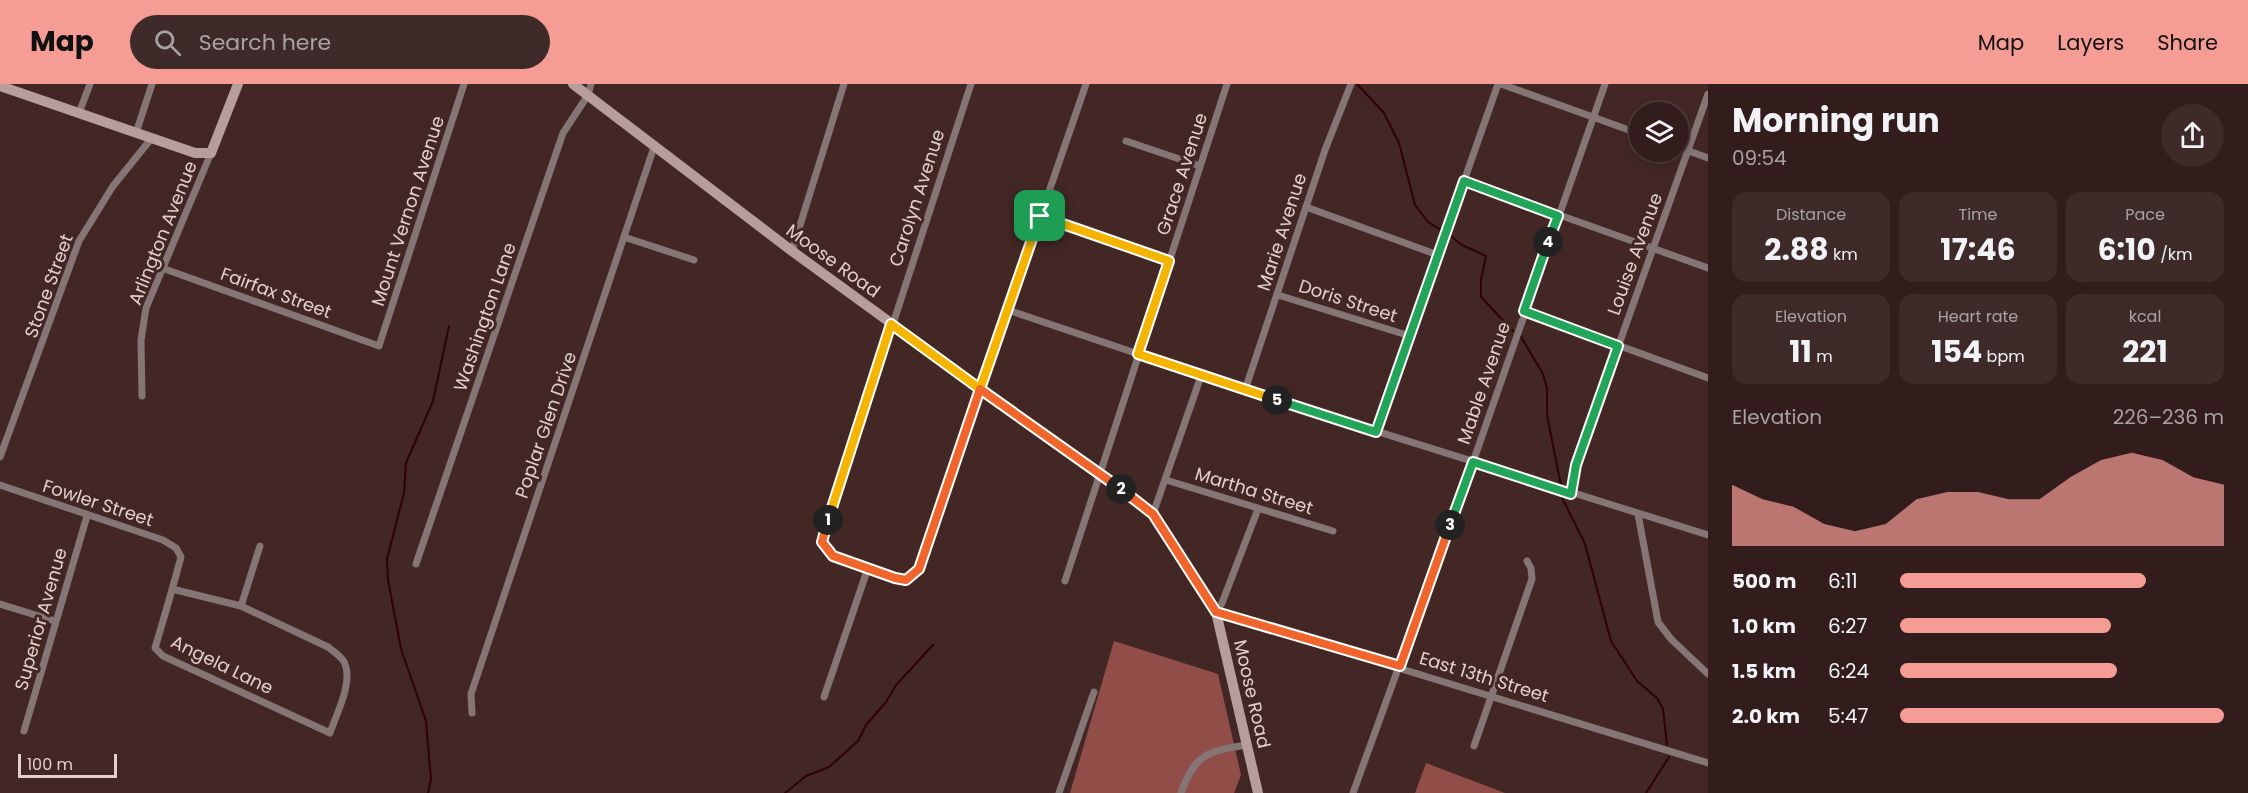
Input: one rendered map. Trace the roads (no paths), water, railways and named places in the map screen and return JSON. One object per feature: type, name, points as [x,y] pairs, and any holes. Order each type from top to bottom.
[{"type":"street","points":[[80,113],[90,84]]},
{"type":"street","points":[[136,133],[152,84]]},
{"type":"street","points":[[0,86],[195,153],[211,153],[238,84]]},
{"type":"street","name":"Mount Vernon Avenue","points":[[379,346],[464,84]]},
{"type":"street","name":"Moose Road","points":[[573,84],[590,90],[654,147],[792,251],[1153,514],[1216,612],[1258,793]]},
{"type":"street","points":[[792,251],[844,84]]},
{"type":"street","name":"Carolyn Avenue","points":[[868,568],[833,556],[822,542],[970,84]]},
{"type":"street","points":[[824,697],[868,568],[906,580],[919,569],[1086,84]]},
{"type":"street","name":"Grace Avenue","points":[[1065,580],[1227,84]]},
{"type":"street","name":"Marie Avenue","points":[[1245,390],[1306,207],[1351,84]]},
{"type":"street","points":[[1376,432],[1500,84],[1629,130]]},
{"type":"street","name":"Mable Avenue","points":[[1353,793],[1473,462],[1605,84]]},
{"type":"street","name":"Washington Lane","points":[[417,564],[564,133],[590,90]]},
{"type":"street","name":"Louise Avenue","points":[[1689,148],[1708,94]]},
{"type":"street","name":"Stone Street","points":[[0,457],[79,241],[113,186],[151,139]]},
{"type":"street","points":[[1126,141],[1200,166]]},
{"type":"street","name":"Poplar Glen Drive","points":[[472,713],[471,694],[654,147]]},
{"type":"street","points":[[1689,151],[1708,158]]},
{"type":"street","name":"Arlington Avenue","points":[[142,396],[142,330],[146,308],[211,153]]},
{"type":"street","name":"Louise Avenue","points":[[1568,493],[1684,162]]},
{"type":"street","points":[[1464,181],[1708,268]]},
{"type":"street","points":[[1306,207],[1438,255]]},
{"type":"street","points":[[1040,216],[1169,261]]},
{"type":"street","points":[[624,237],[694,260]]},
{"type":"street","name":"Fairfax Street","points":[[162,268],[379,346]]},
{"type":"street","name":"Doris Street","points":[[1278,295],[1410,336]]},
{"type":"street","points":[[1008,310],[1201,376],[1568,493],[1708,534]]},
{"type":"street","points":[[1524,311],[1708,378]]},
{"type":"street","points":[[1153,514],[1201,376]]},
{"type":"street","name":"Martha Street","points":[[1166,480],[1333,531]]},
{"type":"street","name":"Fowler Street","points":[[0,485],[163,540],[176,548],[181,557]]},
{"type":"street","points":[[1216,612],[1222,603],[1258,509]]},
{"type":"street","points":[[1638,514],[1658,622],[1671,639],[1708,674]]},
{"type":"street","name":"Superior Avenue","points":[[24,731],[87,516]]},
{"type":"street","points":[[172,589],[241,606],[260,546]]},
{"type":"street","name":"Angela Lane","points":[[181,557],[155,648],[163,656],[330,733],[345,687],[344,662],[328,647],[241,606]]},
{"type":"street","points":[[1474,746],[1532,579],[1531,568],[1527,561]]},
{"type":"street","points":[[0,604],[55,621]]},
{"type":"street","name":"East 13th Street","points":[[1216,612],[1400,666],[1708,763]]},
{"type":"street","points":[[1059,793],[1094,692]]},
{"type":"street","points":[[1181,793],[1188,772],[1196,761],[1206,754],[1247,745]]},
{"type":"waterway","points":[[1357,84],[1384,113],[1399,143],[1415,205],[1428,222],[1443,231]]},
{"type":"waterway","points":[[1448,234],[1462,245],[1486,256],[1481,280],[1481,297],[1513,331]]},
{"type":"waterway","points":[[428,793],[431,780],[426,721],[401,649],[388,580],[387,559],[404,493],[406,463],[433,401],[449,326]]},
{"type":"waterway","points":[[1520,335],[1543,374],[1547,388],[1547,415],[1561,486]]},
{"type":"waterway","points":[[1562,492],[1563,500],[1585,544],[1611,641],[1637,681],[1657,698],[1663,709],[1667,745]]},
{"type":"waterway","points":[[785,793],[806,776],[829,767],[858,741],[866,725],[886,702],[896,685],[933,645]]},
{"type":"waterway","points":[[1646,793],[1669,757]]}]
